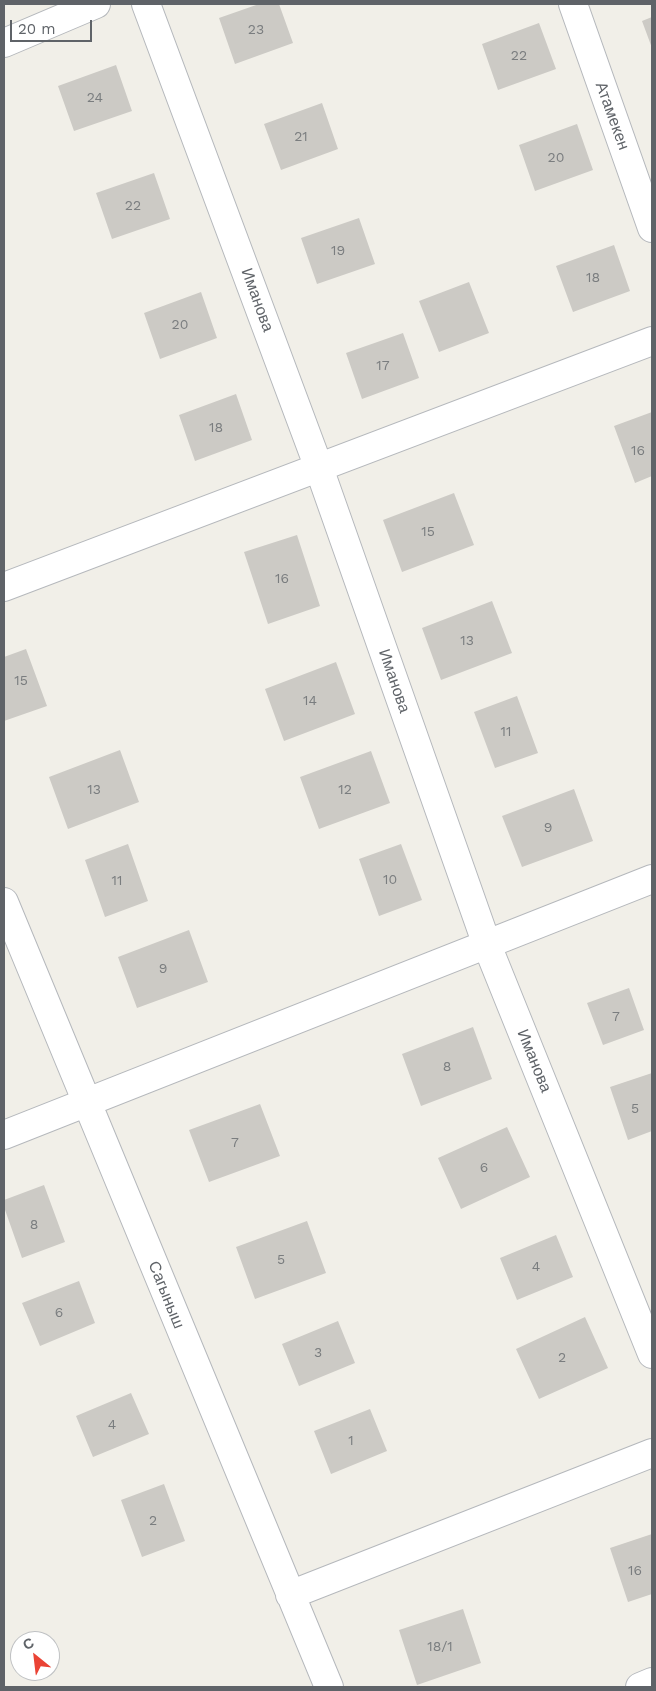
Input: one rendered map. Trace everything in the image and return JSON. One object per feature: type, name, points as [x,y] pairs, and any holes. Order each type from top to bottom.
[{"type":"street","points":[[4,43],[96,4]]},
{"type":"street","name":"Иманова","points":[[146,4],[319,468],[487,945],[652,1354]]},
{"type":"street","name":"Атамекен","points":[[573,4],[652,228]]},
{"type":"street","points":[[4,587],[652,341]]},
{"type":"street","points":[[4,1135],[652,880]]},
{"type":"street","name":"Сагыныш","points":[[4,902],[328,1687]]},
{"type":"street","points":[[290,1595],[652,1453]]},
{"type":"street","points":[[640,1687],[652,1682]]},
{"type":"building","points":[[259,4],[279,4],[293,43],[235,64],[219,18]]},
{"type":"building","points":[[652,17],[652,48],[642,21]]},
{"type":"building","points":[[539,23],[556,69],[498,90],[482,44]]},
{"type":"building","points":[[116,65],[132,111],[74,131],[58,86]]},
{"type":"building","points":[[322,103],[338,149],[281,170],[264,124]]},
{"type":"building","points":[[577,124],[593,170],[535,191],[519,145]]},
{"type":"building","points":[[154,173],[170,219],[112,239],[96,193]]},
{"type":"building","points":[[359,218],[375,264],[317,284],[301,238]]},
{"type":"building","points":[[614,245],[630,291],[573,312],[556,266]]},
{"type":"building","points":[[469,282],[489,333],[439,352],[419,301]]},
{"type":"building","points":[[201,292],[217,338],[160,359],[144,313]]},
{"type":"building","points":[[403,333],[419,378],[362,399],[346,353]]},
{"type":"building","points":[[236,394],[252,440],[195,461],[179,415]]},
{"type":"building","points":[[652,412],[652,476],[635,483],[614,426]]},
{"type":"building","points":[[454,493],[474,545],[402,572],[383,520]]},
{"type":"building","points":[[297,535],[320,606],[268,624],[244,552]]},
{"type":"building","points":[[492,601],[512,653],[441,680],[422,628]]},
{"type":"building","points":[[26,649],[47,706],[4,721],[4,657]]},
{"type":"building","points":[[336,662],[355,714],[284,741],[265,689]]},
{"type":"building","points":[[517,696],[538,753],[495,768],[474,712]]},
{"type":"building","points":[[120,750],[139,802],[68,829],[49,777]]},
{"type":"building","points":[[371,751],[390,803],[319,829],[300,777]]},
{"type":"building","points":[[574,789],[593,841],[522,867],[502,816]]},
{"type":"building","points":[[128,844],[148,901],[105,917],[85,860]]},
{"type":"building","points":[[401,844],[422,900],[379,916],[359,859]]},
{"type":"building","points":[[189,930],[208,982],[137,1008],[118,957]]},
{"type":"building","points":[[629,988],[644,1030],[603,1045],[587,1003]]},
{"type":"building","points":[[473,1027],[492,1079],[421,1106],[402,1054]]},
{"type":"building","points":[[652,1073],[652,1131],[628,1140],[610,1087]]},
{"type":"building","points":[[260,1104],[280,1156],[209,1182],[189,1130]]},
{"type":"building","points":[[507,1127],[530,1177],[461,1209],[438,1158]]},
{"type":"building","points":[[44,1185],[65,1242],[22,1258],[4,1207],[4,1200]]},
{"type":"building","points":[[307,1221],[326,1273],[255,1299],[236,1247]]},
{"type":"building","points":[[556,1235],[573,1277],[517,1300],[500,1258]]},
{"type":"building","points":[[79,1281],[95,1323],[40,1346],[22,1303]]},
{"type":"building","points":[[585,1317],[608,1368],[539,1399],[516,1349]]},
{"type":"building","points":[[338,1321],[355,1363],[299,1386],[282,1344]]},
{"type":"building","points":[[131,1393],[149,1434],[93,1457],[76,1416]]},
{"type":"building","points":[[370,1409],[387,1451],[331,1474],[314,1431]]},
{"type":"building","points":[[164,1484],[185,1541],[142,1557],[121,1500]]},
{"type":"building","points":[[652,1534],[652,1594],[628,1602],[610,1548]]},
{"type":"building","points":[[463,1609],[481,1663],[417,1685],[399,1630]]}]
